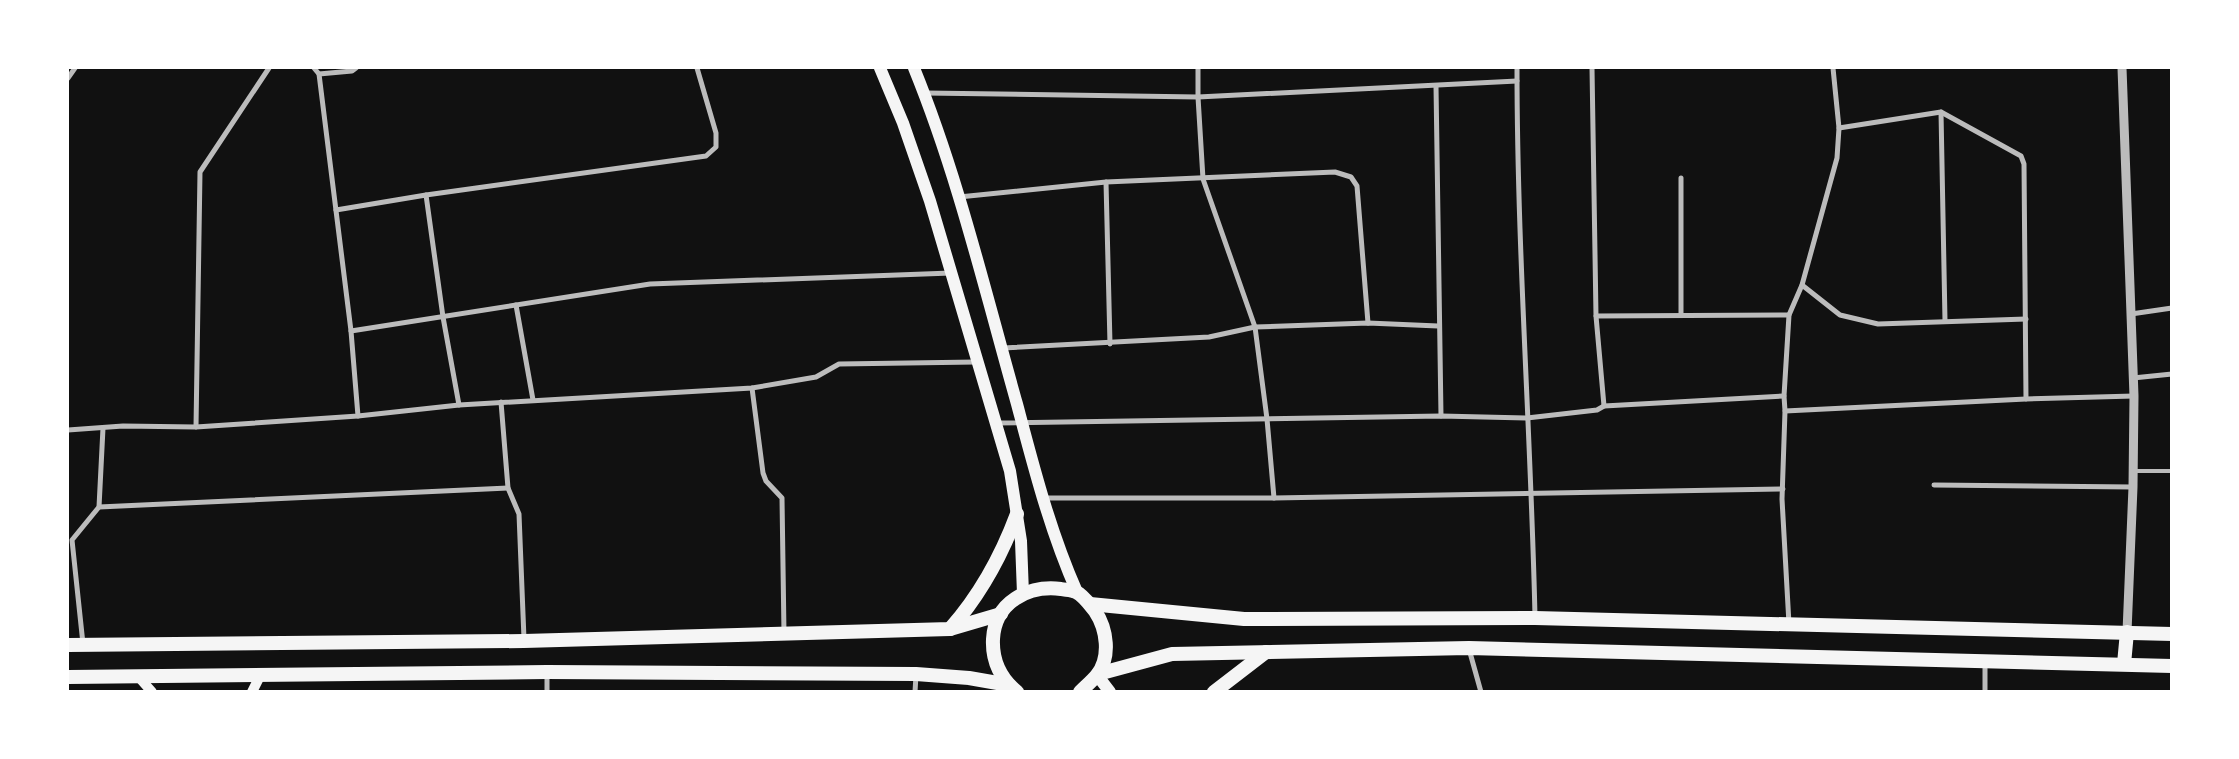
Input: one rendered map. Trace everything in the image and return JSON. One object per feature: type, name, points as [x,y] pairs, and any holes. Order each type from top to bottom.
[{"type":"highway","points":[[950,629],[983,587],[1004,547],[1017,514]]},
{"type":"highway","points":[[1013,688],[998,670],[993,651],[994,632],[1001,614],[1014,599],[1023,594],[1046,587],[1077,592],[1090,604],[1100,620],[1106,638],[1105,656],[1098,674],[1080,692]]},
{"type":"highway","points":[[1090,604],[1244,619],[1535,618],[2172,634]]},
{"type":"highway","points":[[68,645],[524,641],[950,629],[1001,614]]},
{"type":"highway","points":[[2124,664],[2126,632]]},
{"type":"highway","points":[[1098,674],[1172,654],[1469,648],[2172,666]]},
{"type":"highway","points":[[1214,692],[1266,652]]},
{"type":"highway","points":[[68,677],[547,672],[916,674],[969,678],[1013,688]]},
{"type":"main road","points":[[880,68],[917,162],[1010,471],[1021,541],[1023,594]]},
{"type":"main road","points":[[914,68],[924,92],[959,197],[1043,498],[1058,546],[1077,592]]},
{"type":"main road","points":[[252,692],[261,674]]},
{"type":"main road","points":[[1098,674],[1110,692]]},
{"type":"main road","points":[[138,675],[152,692]]},
{"type":"street","points":[[68,78],[75,68]]},
{"type":"street","points":[[196,426],[200,172],[269,68]]},
{"type":"street","points":[[314,68],[319,74],[351,331],[358,416]]},
{"type":"street","points":[[319,74],[352,71],[356,68]]},
{"type":"street","points":[[336,210],[426,195],[706,156],[716,147],[716,134],[697,68]]},
{"type":"street","points":[[1198,68],[1203,179],[1255,327],[1267,419],[1274,498]]},
{"type":"street","points":[[1517,68],[1526,418],[1532,493],[1535,618]]},
{"type":"street","points":[[1592,68],[1596,316],[1604,406]]},
{"type":"street","points":[[1789,624],[1783,489],[1784,396],[1789,315],[1802,285],[1838,158],[1839,128],[1833,68]]},
{"type":"street","points":[[2122,68],[2134,396],[2133,487],[2126,632]]},
{"type":"street","points":[[924,92],[1198,97],[1517,81]]},
{"type":"street","points":[[1436,86],[1438,326],[1441,416]]},
{"type":"street","points":[[1839,128],[1941,112],[2021,156],[2024,164],[2026,399]]},
{"type":"street","points":[[1941,112],[1944,322]]},
{"type":"street","points":[[959,197],[1106,182],[1335,172],[1351,177],[1357,186],[1368,324]]},
{"type":"street","points":[[1681,178],[1681,315]]},
{"type":"street","points":[[1106,182],[1110,344]]},
{"type":"street","points":[[426,195],[443,317],[459,404]]},
{"type":"street","points":[[351,331],[650,284],[951,273]]},
{"type":"street","points":[[1802,285],[1840,315],[1878,324],[2026,319]]},
{"type":"street","points":[[516,305],[532,400]]},
{"type":"street","points":[[2131,314],[2172,308]]},
{"type":"street","points":[[1596,316],[1789,315]]},
{"type":"street","points":[[1001,349],[1209,337],[1255,327],[1368,324],[1438,326]]},
{"type":"street","points":[[68,430],[196,426],[358,416],[459,404],[752,388],[816,377],[839,364],[978,362]]},
{"type":"street","points":[[2133,378],[2172,374]]},
{"type":"street","points":[[752,388],[763,473],[766,481],[782,498],[784,634]]},
{"type":"street","points":[[996,423],[1441,416],[1526,418],[1597,410],[1604,406],[1784,396]]},
{"type":"street","points":[[1785,411],[2026,399],[2134,396]]},
{"type":"street","points":[[501,402],[508,488],[519,514],[524,641]]},
{"type":"street","points":[[83,645],[72,540],[99,507],[103,428]]},
{"type":"street","points":[[1934,485],[2133,487]]},
{"type":"street","points":[[99,507],[508,488]]},
{"type":"street","points":[[1043,498],[1274,498],[1783,489]]},
{"type":"street","points":[[1469,648],[1481,692]]},
{"type":"street","points":[[1985,661],[1985,692]]},
{"type":"street","points":[[547,672],[547,692]]},
{"type":"street","points":[[916,674],[916,692]]},
{"type":"lane","points":[[2133,471],[2172,471]]}]
